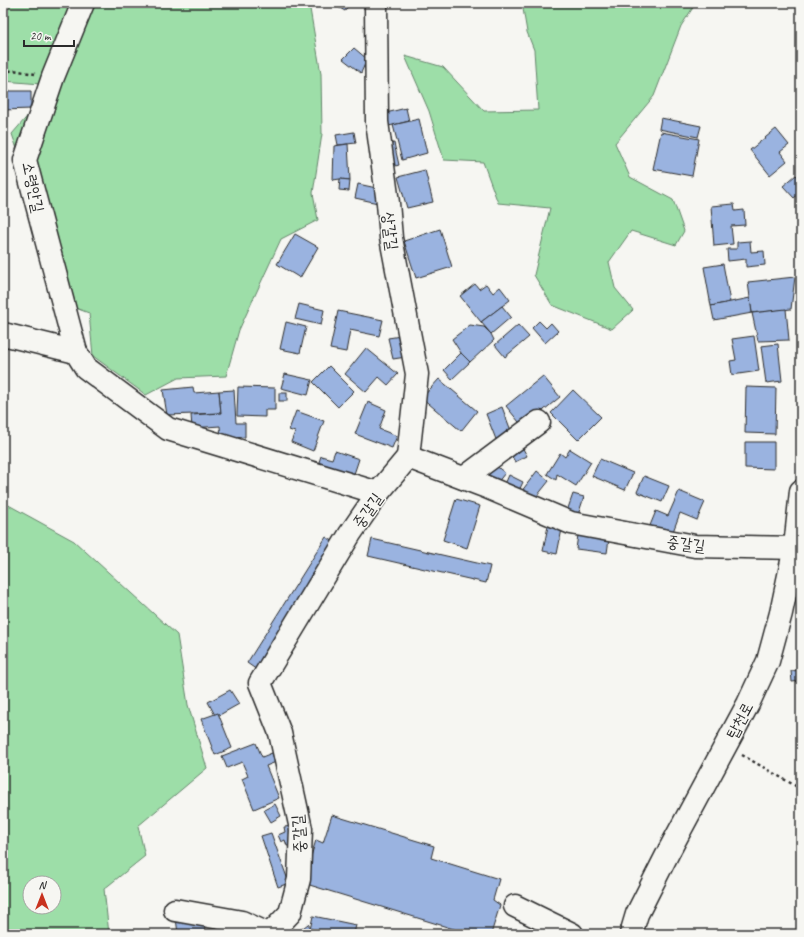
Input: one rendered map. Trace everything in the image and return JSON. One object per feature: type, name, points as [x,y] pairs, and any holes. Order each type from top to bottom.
[{"type":"street","name":"소령안길","points":[[83,3],[53,77],[25,160],[76,352],[86,368],[168,429],[378,493]]},
{"type":"street","name":"상갈길","points":[[376,3],[377,122],[388,203],[391,238],[417,374],[408,457]]},
{"type":"street","points":[[3,334],[76,352]]},
{"type":"street","points":[[464,478],[539,422]]},
{"type":"street","name":"중갈길","points":[[269,934],[290,913],[299,879],[301,829],[280,733],[260,683],[350,534],[378,493],[408,457],[464,478],[571,523],[695,546],[798,548]]},
{"type":"street","name":"탑천로","points":[[631,934],[640,908],[748,704],[768,661],[798,548],[801,491]]},
{"type":"street","points":[[515,906],[572,934]]},
{"type":"street","points":[[175,910],[242,922],[269,934]]},
{"type":"path","points":[[3,73],[13,70],[53,77]]},
{"type":"path","points":[[726,745],[801,790]]},
{"type":"green space","points":[[3,3],[309,3],[321,74],[322,134],[313,193],[318,220],[281,239],[239,330],[226,376],[178,378],[146,395],[93,356],[89,313],[70,306],[12,134],[37,105],[41,84],[3,81]]},
{"type":"green space","points":[[522,3],[696,3],[681,26],[654,96],[615,143],[630,177],[673,200],[684,231],[676,245],[631,231],[609,262],[615,288],[633,310],[612,329],[552,305],[534,275],[550,208],[498,203],[483,162],[444,160],[429,111],[405,56],[443,67],[484,111],[538,110],[534,50],[527,32]]},
{"type":"green space","points":[[3,502],[74,541],[177,635],[188,705],[207,768],[138,826],[145,856],[104,889],[109,934],[3,934]]},
{"type":"building","points":[[331,3],[349,3],[345,11]]},
{"type":"building","points":[[354,48],[367,59],[361,73],[343,59]]},
{"type":"building","points":[[3,91],[31,91],[31,109],[3,110]]},
{"type":"building","points":[[406,108],[409,121],[385,127],[382,114]]},
{"type":"building","points":[[661,118],[701,126],[698,137],[659,129]]},
{"type":"building","points":[[419,119],[427,153],[402,160],[393,125]]},
{"type":"building","points":[[776,129],[789,145],[780,152],[787,161],[770,175],[750,150]]},
{"type":"building","points":[[354,132],[356,143],[338,145],[336,135]]},
{"type":"building","points":[[661,132],[699,139],[692,176],[653,169]]},
{"type":"building","points":[[394,143],[399,165],[392,167],[386,145]]},
{"type":"building","points":[[348,144],[350,180],[333,180],[334,146]]},
{"type":"building","points":[[425,170],[433,202],[407,208],[398,177]]},
{"type":"building","points":[[796,175],[801,180],[801,192],[794,198],[783,186]]},
{"type":"building","points":[[340,179],[350,180],[349,191],[339,190]]},
{"type":"building","points":[[358,184],[381,189],[378,203],[355,198]]},
{"type":"building","points":[[734,204],[735,211],[744,210],[745,225],[731,226],[733,244],[714,246],[711,206]]},
{"type":"building","points":[[440,229],[452,267],[416,278],[404,241]]},
{"type":"building","points":[[295,234],[318,247],[300,278],[277,264]]},
{"type":"building","points":[[750,241],[751,252],[764,251],[765,265],[746,267],[746,259],[728,261],[727,249],[737,249],[737,242]]},
{"type":"building","points":[[723,264],[730,302],[711,306],[704,267]]},
{"type":"building","points":[[795,277],[791,309],[752,313],[748,282]]},
{"type":"building","points":[[475,284],[479,289],[486,284],[493,293],[500,287],[510,300],[481,322],[460,296]]},
{"type":"building","points":[[750,298],[752,313],[714,320],[711,306]]},
{"type":"building","points":[[299,304],[324,310],[321,325],[295,319]]},
{"type":"building","points":[[502,306],[511,317],[491,334],[481,322]]},
{"type":"building","points":[[786,309],[789,340],[758,341],[752,313]]},
{"type":"building","points":[[338,311],[383,320],[379,336],[350,330],[346,352],[330,349]]},
{"type":"building","points":[[539,321],[546,328],[551,323],[558,331],[545,343],[532,328]]},
{"type":"building","points":[[286,322],[306,327],[300,353],[280,349]]},
{"type":"building","points":[[470,325],[484,327],[491,334],[494,340],[470,362],[461,353],[452,339]]},
{"type":"building","points":[[518,325],[529,337],[505,357],[495,345]]},
{"type":"building","points":[[401,336],[406,357],[393,359],[388,338]]},
{"type":"building","points":[[754,336],[759,371],[732,375],[730,361],[736,360],[732,339]]},
{"type":"building","points":[[778,344],[782,381],[766,383],[761,346]]},
{"type":"building","points":[[366,348],[398,374],[388,385],[379,377],[366,392],[345,374]]},
{"type":"building","points":[[461,353],[470,362],[452,379],[444,370]]},
{"type":"building","points":[[329,366],[354,391],[338,407],[313,382]]},
{"type":"building","points":[[285,374],[312,380],[308,395],[281,388]]},
{"type":"building","points":[[543,376],[560,397],[523,427],[506,406]]},
{"type":"building","points":[[439,379],[477,411],[461,431],[422,398]]},
{"type":"building","points":[[193,387],[194,393],[219,391],[221,413],[167,415],[163,390]]},
{"type":"building","points":[[238,387],[275,388],[275,410],[265,410],[265,417],[237,416]]},
{"type":"building","points":[[746,387],[776,388],[775,434],[745,433]]},
{"type":"building","points":[[234,390],[236,423],[245,423],[245,437],[221,439],[220,426],[192,428],[191,415],[221,413],[219,391]]},
{"type":"building","points":[[573,390],[601,417],[578,440],[551,413]]},
{"type":"building","points":[[279,393],[287,393],[287,401],[279,401]]},
{"type":"building","points":[[368,402],[386,410],[379,429],[397,436],[392,448],[355,434]]},
{"type":"building","points":[[502,407],[513,436],[497,442],[486,414]]},
{"type":"building","points":[[296,411],[324,421],[313,451],[291,442],[295,432],[289,430]]},
{"type":"building","points":[[745,442],[774,442],[774,469],[745,468]]},
{"type":"building","points":[[521,445],[527,456],[515,462],[509,451]]},
{"type":"building","points":[[570,449],[591,462],[576,486],[557,474],[556,480],[547,474],[560,453],[565,457]]},
{"type":"building","points":[[335,451],[359,459],[353,477],[318,465],[321,456],[332,459]]},
{"type":"building","points":[[600,459],[633,473],[625,490],[592,476]]},
{"type":"building","points":[[495,465],[505,473],[497,483],[487,475]]},
{"type":"building","points":[[537,471],[549,481],[533,501],[521,492]]},
{"type":"building","points":[[509,475],[523,482],[517,495],[503,489]]},
{"type":"building","points":[[644,476],[669,486],[662,502],[637,492]]},
{"type":"building","points":[[679,491],[705,502],[697,520],[680,513],[671,537],[649,528],[656,511],[668,516]]},
{"type":"building","points":[[573,494],[584,497],[577,518],[566,514]]},
{"type":"building","points":[[456,499],[480,506],[467,548],[443,540]]},
{"type":"building","points":[[548,526],[562,529],[557,554],[543,551]]},
{"type":"building","points":[[578,535],[609,539],[607,553],[576,549]]},
{"type":"building","points":[[326,537],[336,543],[257,670],[247,663]]},
{"type":"building","points":[[372,539],[490,566],[486,583],[368,556]]},
{"type":"building","points":[[801,670],[801,681],[792,682],[791,671]]},
{"type":"building","points":[[230,690],[239,704],[216,717],[208,702]]},
{"type":"building","points":[[218,713],[232,748],[215,755],[201,719]]},
{"type":"building","points":[[256,743],[262,757],[272,753],[276,762],[266,766],[279,798],[254,809],[242,779],[248,776],[242,762],[227,768],[222,756]]},
{"type":"building","points":[[275,804],[281,816],[271,822],[264,810]]},
{"type":"building","points":[[332,815],[434,846],[431,858],[499,879],[493,900],[500,905],[491,934],[470,934],[303,883],[316,840],[323,843]]},
{"type":"building","points":[[294,826],[296,846],[287,846],[285,840],[281,842],[278,835],[285,832],[284,827]]},
{"type":"building","points":[[271,833],[289,883],[278,887],[261,836]]},
{"type":"building","points":[[204,916],[205,934],[178,934],[176,918]]},
{"type":"building","points":[[313,916],[356,925],[354,934],[327,934],[310,930]]},
{"type":"building","points":[[308,924],[315,934],[295,934]]}]
